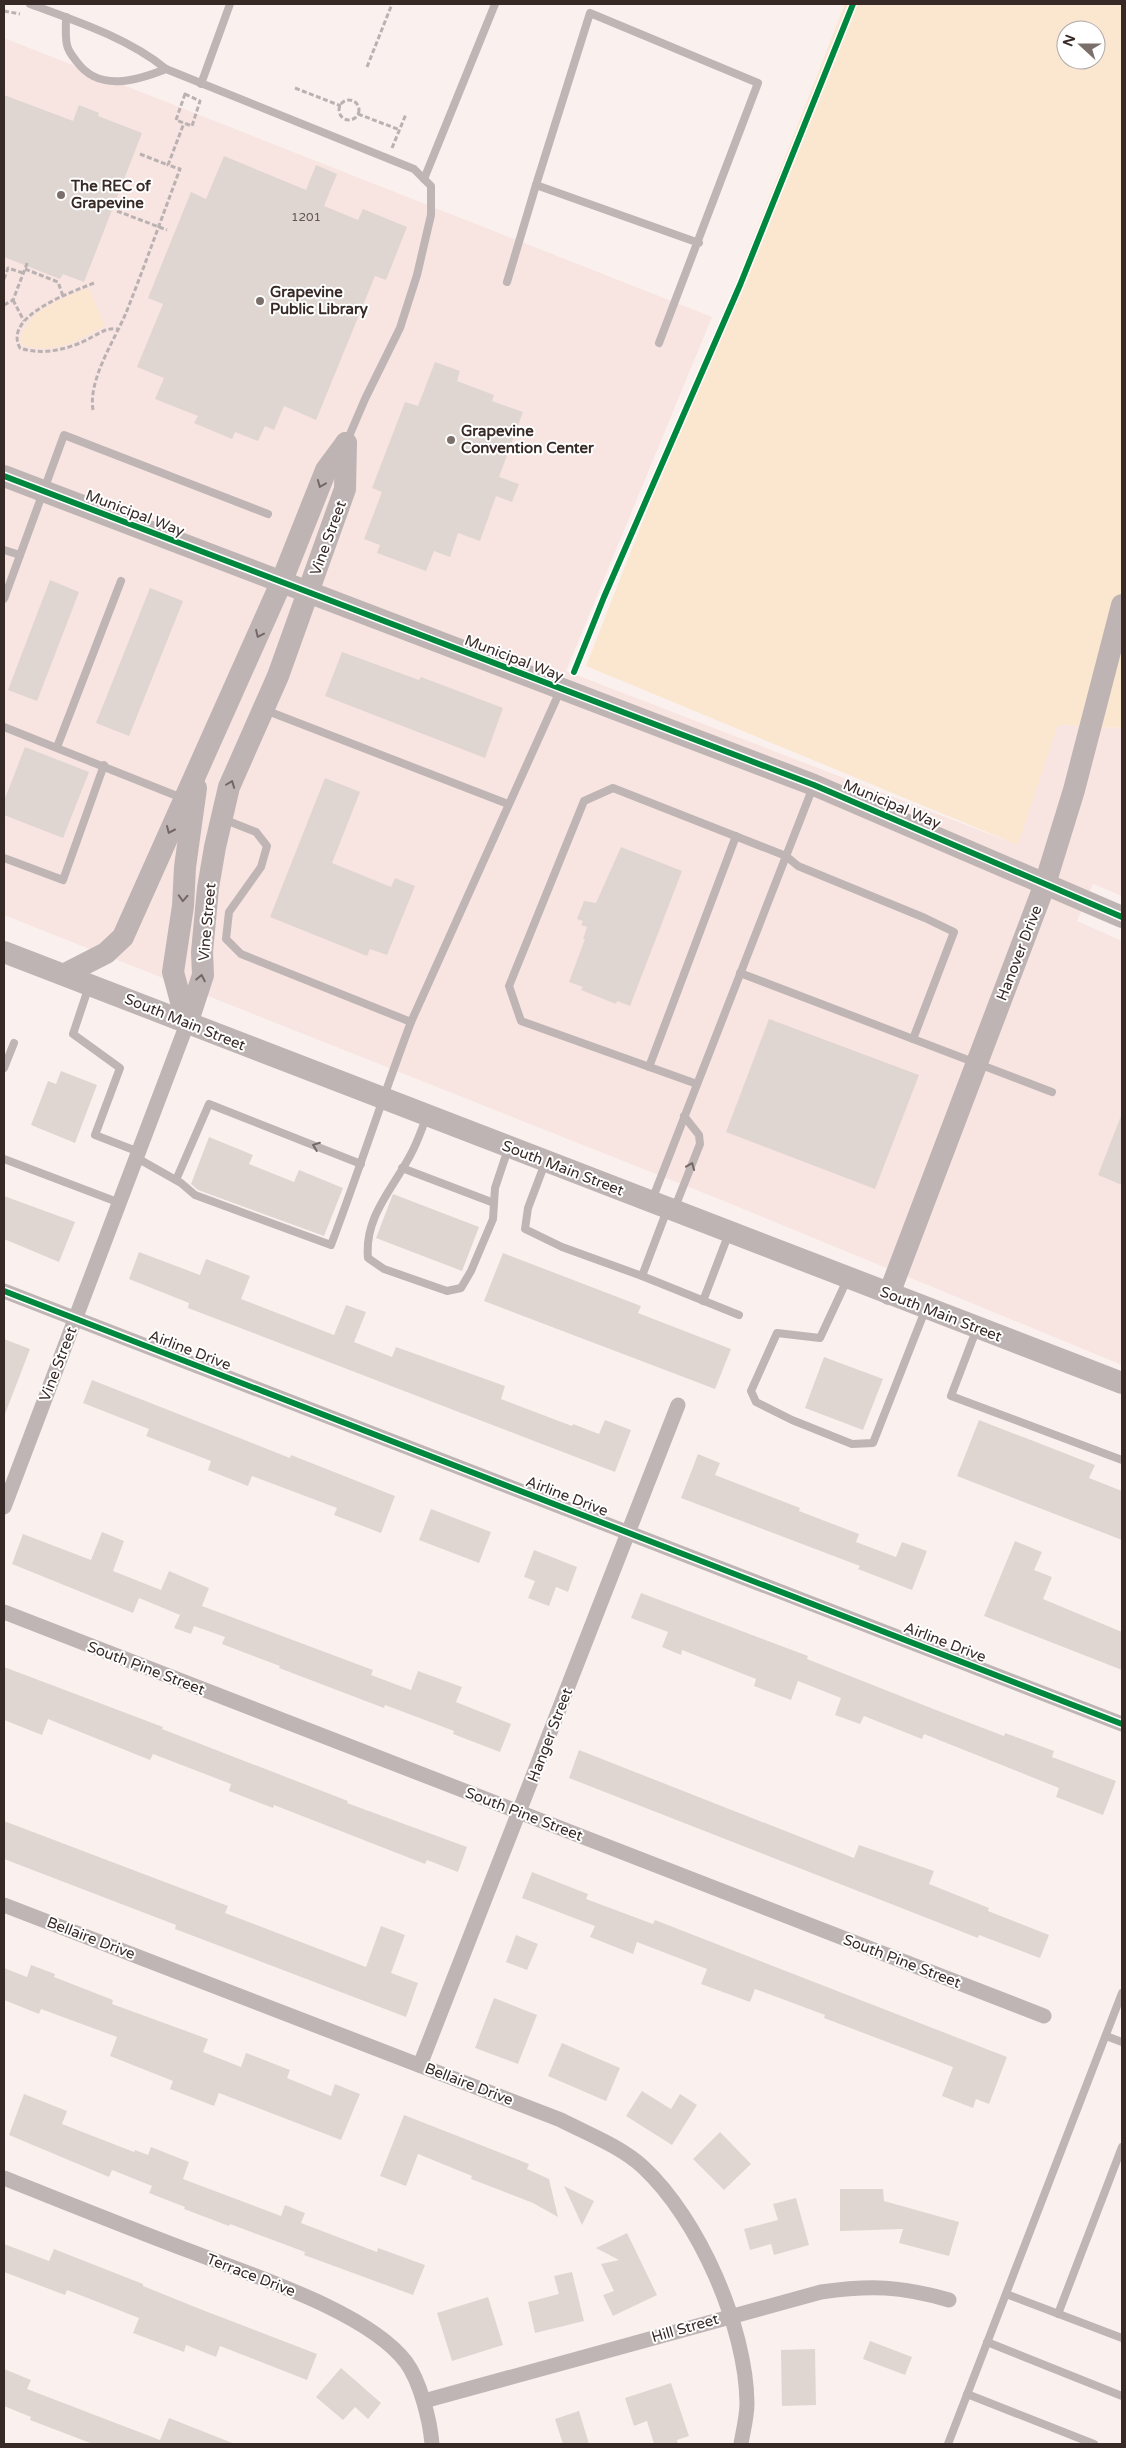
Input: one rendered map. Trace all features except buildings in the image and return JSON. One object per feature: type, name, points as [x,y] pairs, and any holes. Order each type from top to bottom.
[{"type":"street","name":"Vine Street","points":[[65,974],[106,952],[123,938],[184,798],[282,583],[326,470],[346,443]]},
{"type":"street","name":"Vine Street","points":[[4,1507],[138,1155],[187,1024],[203,975],[202,952],[208,888],[221,818],[229,788],[263,710],[308,594],[345,489],[346,443]]},
{"type":"street","name":"Municipal Way","points":[[4,476],[308,594],[814,785],[1122,917]]},
{"type":"street","name":"Hanover Drive","points":[[889,1294],[1045,884],[1074,790],[1122,604]]},
{"type":"street","name":"Vine Street","points":[[187,1024],[173,972],[183,906],[185,867],[200,763]]},
{"type":"street","name":"South Main Street","points":[[4,952],[65,974],[187,1024],[381,1099],[1122,1383]]},
{"type":"street","name":"Airline Drive","points":[[4,1291],[1122,1724]]},
{"type":"street","name":"Hanger Street","points":[[420,2064],[678,1405]]},
{"type":"street","name":"South Pine Street","points":[[4,1612],[1044,2016]]},
{"type":"street","name":"Bellaire Drive","points":[[4,1905],[561,2120],[609,2145],[642,2166],[662,2188],[683,2217],[714,2273],[731,2316],[738,2337],[747,2404],[741,2444]]},
{"type":"street","name":"Terrace Drive","points":[[4,2178],[303,2296],[353,2320],[385,2341],[406,2362],[424,2401],[432,2444]]},
{"type":"street","name":"Hill Street","points":[[424,2401],[803,2296],[855,2287],[899,2288],[949,2300]]},
{"type":"lane","points":[[30,4],[147,54],[166,69],[414,169],[431,186],[431,215],[400,328],[365,399],[346,443]]},
{"type":"lane","points":[[201,84],[230,4]]},
{"type":"lane","points":[[424,179],[494,4]]},
{"type":"lane","points":[[507,282],[590,13],[758,82],[659,343]]},
{"type":"lane","points":[[66,18],[66,46],[80,66],[94,77],[113,83],[142,79],[166,69]]},
{"type":"lane","points":[[536,185],[698,243]]},
{"type":"lane","points":[[4,599],[64,435],[268,514]]},
{"type":"lane","points":[[4,550],[20,556]]},
{"type":"lane","points":[[57,747],[121,581]]},
{"type":"lane","points":[[90,984],[73,1034],[120,1068],[94,1135],[138,1155],[195,1195],[331,1244],[361,1164],[381,1099],[411,1022],[561,689]]},
{"type":"lane","points":[[263,710],[508,804]]},
{"type":"lane","points":[[4,727],[184,798]]},
{"type":"lane","points":[[4,858],[63,880],[104,765]]},
{"type":"lane","points":[[642,1276],[664,1207],[684,1116],[814,785]]},
{"type":"lane","points":[[697,1084],[521,1021],[509,986],[584,801],[613,788],[786,856],[798,866],[954,932],[912,1039]]},
{"type":"lane","points":[[221,818],[256,832],[267,846],[261,867],[229,912],[226,939],[240,954],[411,1022]]},
{"type":"lane","points":[[649,1067],[736,836]]},
{"type":"lane","points":[[740,973],[1052,1092]]},
{"type":"lane","points":[[4,1068],[14,1043]]},
{"type":"lane","points":[[176,1180],[209,1104],[361,1164]]},
{"type":"lane","points":[[427,1116],[413,1151],[379,1206],[366,1240],[368,1258],[384,1269],[447,1291],[461,1288],[472,1271],[493,1219],[497,1179],[509,1148]]},
{"type":"lane","points":[[664,1207],[700,1144],[699,1135],[684,1116]]},
{"type":"lane","points":[[4,1159],[120,1203]]},
{"type":"lane","points":[[546,1162],[528,1208],[525,1229],[562,1247],[642,1276],[739,1315]]},
{"type":"lane","points":[[402,1168],[494,1203]]},
{"type":"lane","points":[[703,1301],[730,1232]]},
{"type":"lane","points":[[848,1278],[820,1338],[777,1333],[751,1391],[756,1402],[792,1420],[852,1444],[873,1443],[926,1308]]},
{"type":"lane","points":[[977,1327],[951,1396],[1122,1460]]},
{"type":"lane","points":[[948,2444],[1122,1993]]},
{"type":"lane","points":[[1106,2036],[1122,2042]]},
{"type":"lane","points":[[1058,2314],[1122,2147]]},
{"type":"lane","points":[[1006,2294],[1122,2338]]},
{"type":"lane","points":[[987,2342],[1122,2396]]},
{"type":"lane","points":[[967,2394],[1094,2444]]},
{"type":"path","points":[[367,67],[392,4]]},
{"type":"path","points":[[4,12],[14,11]]},
{"type":"path","points":[[295,88],[341,106]]},
{"type":"path","points":[[185,94],[200,101],[192,126],[184,123],[176,120],[185,94]]},
{"type":"path","points":[[352,101],[357,104],[358,114],[351,120],[345,119],[340,115],[341,106],[345,102],[352,101]]},
{"type":"path","points":[[358,114],[400,130]]},
{"type":"path","points":[[392,148],[406,114]]},
{"type":"path","points":[[168,165],[184,123]]},
{"type":"path","points":[[93,410],[92,399],[96,382],[117,329],[125,316],[180,169],[140,154]]},
{"type":"path","points":[[117,211],[167,230]]},
{"type":"path","points":[[4,305],[13,300],[28,260]]},
{"type":"path","points":[[4,279],[8,268],[59,281],[63,296]]},
{"type":"path","points":[[94,283],[46,305],[24,321],[17,332],[16,341],[20,348],[31,352],[47,352],[91,338],[108,328],[117,329]]},
{"type":"path","points":[[13,300],[24,321]]},
{"type":"shaded area","points":[[845,4],[1122,4],[1122,728],[1058,725],[1018,845],[586,666]]},
{"type":"shaded area","points":[[4,38],[712,317],[566,671],[1018,845],[1058,725],[1122,728],[1122,896],[1093,884],[1077,921],[1122,941],[1122,1365],[719,1199],[4,915]]},
{"type":"shaded area","points":[[88,288],[105,325],[66,345],[34,348],[23,345],[20,339],[24,329],[38,313],[57,301]]},
{"type":"cycle path","points":[[574,672],[604,597],[740,285],[853,4]]},
{"type":"cycle path","points":[[4,476],[814,785],[1122,917]]},
{"type":"cycle path","points":[[4,1291],[1122,1724]]},
{"type":"place","name":"The REC of Grapevine","points":[[61,195]]},
{"type":"place","name":"Grapevine Public Library","points":[[260,301]]},
{"type":"place","name":"Grapevine Convention Center","points":[[451,440]]}]
